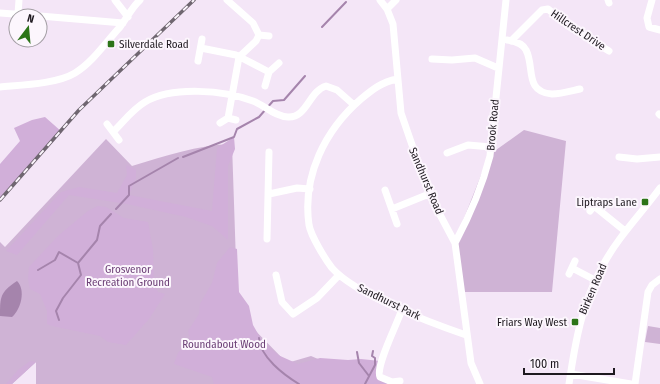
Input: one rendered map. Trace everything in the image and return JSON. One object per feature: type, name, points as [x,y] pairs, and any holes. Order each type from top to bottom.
[{"type":"street","points":[[115,0],[126,20]]},
{"type":"street","points":[[0,87],[48,80],[74,74],[87,64],[126,20],[135,5],[140,0]]},
{"type":"street","points":[[227,0],[253,23],[258,35],[256,40],[239,57],[228,118]]},
{"type":"street","name":"Sandhurst Road","points":[[380,0],[387,9],[394,24],[400,112],[430,194],[455,243],[466,335],[471,363],[480,384]]},
{"type":"street","points":[[387,9],[396,0]]},
{"type":"street","name":"Brook Road","points":[[455,243],[470,213],[485,176],[491,147],[506,0]]},
{"type":"street","points":[[652,0],[647,18],[649,27],[660,30]]},
{"type":"street","name":"Hillcrest Drive","points":[[511,40],[542,10],[548,9],[568,26],[609,51]]},
{"type":"street","points":[[48,16],[126,20]]},
{"type":"street","points":[[258,35],[269,36]]},
{"type":"street","points":[[502,38],[519,43],[526,49],[534,84],[540,92],[553,94],[580,89]]},
{"type":"street","points":[[198,61],[202,39]]},
{"type":"street","points":[[201,48],[239,57],[269,72]]},
{"type":"street","points":[[432,59],[452,60],[475,58],[498,68]]},
{"type":"street","points":[[265,86],[269,72],[280,63]]},
{"type":"street","name":"Sandhurst Park","points":[[397,79],[384,82],[354,105],[337,123],[326,140],[316,163],[310,189],[308,208],[310,227],[331,267],[339,275],[359,288],[402,309],[430,322],[466,335]]},
{"type":"street","points":[[114,131],[133,111],[155,97],[182,91],[198,91],[253,101],[287,117],[295,117],[303,111],[316,90],[326,86],[337,90],[354,105]]},
{"type":"street","points":[[220,123],[228,118],[236,120]]},
{"type":"street","points":[[107,124],[114,131],[119,140]]},
{"type":"street","points":[[447,153],[468,145],[491,147]]},
{"type":"street","points":[[267,238],[270,194],[269,152]]},
{"type":"street","points":[[619,157],[637,159],[660,157]]},
{"type":"street","points":[[270,194],[297,188],[310,189]]},
{"type":"street","name":"Birken Road","points":[[569,384],[578,327],[595,280],[602,266],[625,231],[660,188]]},
{"type":"street","points":[[385,190],[397,224]]},
{"type":"street","points":[[392,209],[430,194]]},
{"type":"street","points":[[594,206],[625,231]]},
{"type":"street","points":[[572,268],[595,280]]},
{"type":"street","points":[[276,275],[282,302],[293,314],[317,298],[339,275]]},
{"type":"street","points":[[635,384],[648,292],[656,281],[660,279]]},
{"type":"street","points":[[400,381],[392,382],[382,378],[379,371],[381,361],[402,309]]},
{"type":"street","points":[[571,374],[631,384]]},
{"type":"green space","points":[[45,117],[62,132],[0,201],[0,164],[20,141],[14,128],[32,120]]},
{"type":"green space","points":[[524,130],[566,141],[552,292],[464,292],[456,238],[489,155]]},
{"type":"green space","points":[[234,137],[235,149],[228,166],[228,240],[212,226],[186,217],[127,204],[69,195],[17,255],[6,251],[61,192],[79,187],[117,193],[127,175],[126,165],[136,169],[136,178],[129,195],[212,211],[217,148]]},
{"type":"green space","name":"Grosvenor Recreation Ground","points":[[106,139],[132,166],[206,146],[232,144],[237,292],[244,319],[287,363],[311,356],[377,384],[36,384],[36,362],[12,384],[0,384],[0,242],[5,247]]},
{"type":"green space","points":[[98,206],[106,207],[124,218],[148,222],[153,250],[154,284],[158,292],[165,294],[149,319],[126,345],[108,342],[100,336],[47,324],[47,311],[40,294],[30,289],[28,279],[29,267],[58,236],[88,211]]},
{"type":"green space","name":"Roundabout Wood","points":[[230,247],[237,249],[239,292],[249,306],[253,325],[261,339],[278,355],[298,364],[320,358],[380,361],[384,381],[391,384],[214,384],[212,377],[174,364],[178,353],[190,339],[188,331],[199,314],[200,304],[212,283],[217,263]]},
{"type":"green space","points":[[648,326],[660,328],[660,344],[645,342]]},
{"type":"green space","points":[[30,361],[36,362],[12,384],[6,384],[18,370]]},
{"type":"shaded area","points":[[17,281],[20,285],[22,294],[18,309],[12,317],[0,316],[2,296],[7,288]]},
{"type":"waterway","points":[[322,27],[346,2]]},
{"type":"waterway","points":[[183,157],[234,137],[237,129],[259,117],[273,101],[284,100],[305,76]]},
{"type":"waterway","points":[[116,209],[129,195],[129,186],[178,158]]},
{"type":"waterway","points":[[78,263],[97,240],[100,226],[111,214]]},
{"type":"waterway","points":[[38,270],[55,260],[59,252],[78,263],[81,275],[63,298],[56,311],[59,320]]},
{"type":"waterway","points":[[259,338],[260,345],[268,359],[287,376],[299,384]]},
{"type":"waterway","points":[[365,384],[375,365],[375,358],[372,356],[373,351]]},
{"type":"waterway","points":[[357,352],[359,363],[369,376]]},
{"type":"railway","points":[[0,200],[79,110],[194,0]]},
{"type":"place","name":"Silverdale Road","points":[[111,44]]},
{"type":"place","name":"Liptraps Lane","points":[[645,202]]},
{"type":"place","name":"Friars Way West","points":[[575,322]]}]
